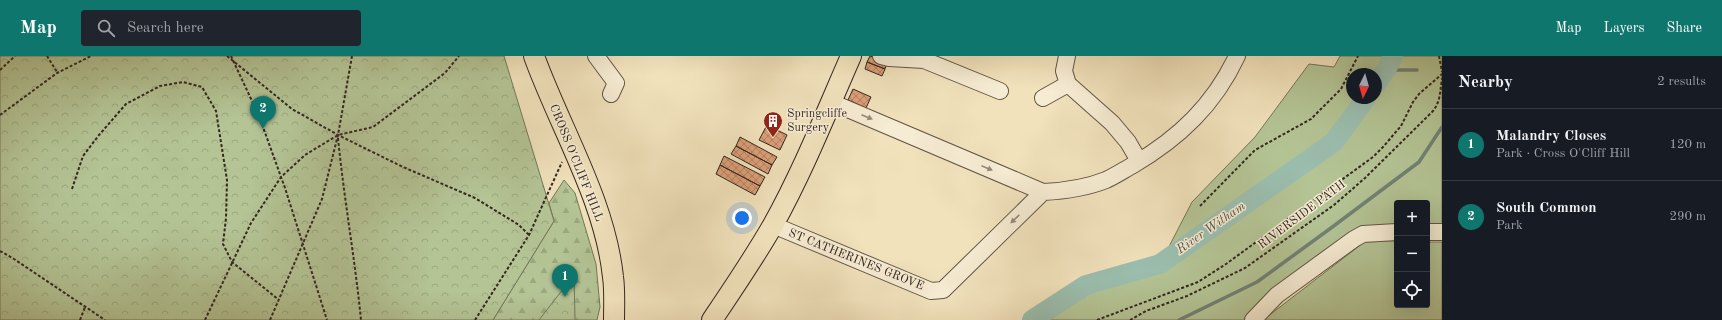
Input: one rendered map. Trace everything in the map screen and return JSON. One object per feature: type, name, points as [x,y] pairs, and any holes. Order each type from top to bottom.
[{"type":"main road","name":"CROSS O'CLIFF HILL","points":[[534,56],[594,200],[605,236],[613,277],[614,320]]},
{"type":"main road","points":[[712,320],[773,225],[851,56]]},
{"type":"street","points":[[596,56],[616,83],[611,94]]},
{"type":"street","points":[[881,56],[889,58],[924,60],[1000,91]]},
{"type":"street","points":[[1067,56],[1064,71],[1068,84],[1112,123],[1128,142],[1139,161]]},
{"type":"street","points":[[831,102],[1043,192],[1070,190],[1107,180],[1174,138],[1208,105],[1237,56]]},
{"type":"street","points":[[1043,98],[1068,84]]},
{"type":"street","name":"ST CATHERINES GROVE","points":[[773,225],[931,291],[943,290],[1043,192]]},
{"type":"street","points":[[1253,320],[1277,295],[1354,239],[1363,234],[1394,232]]},
{"type":"street","points":[[1430,232],[1442,232]]},
{"type":"path","points":[[0,70],[15,56]]},
{"type":"path","points":[[47,56],[57,73]]},
{"type":"path","points":[[0,115],[57,73],[91,56]]},
{"type":"path","points":[[227,56],[231,57],[292,109],[338,135],[403,167],[475,198],[519,225],[529,235]]},
{"type":"path","points":[[270,320],[322,199],[338,135],[352,56]]},
{"type":"path","points":[[205,320],[251,223],[281,177],[305,155],[338,135],[373,128],[445,73],[458,56]]},
{"type":"path","points":[[1200,206],[1255,150],[1311,118],[1341,90],[1358,56]]},
{"type":"path","points":[[1097,320],[1198,282],[1226,264],[1373,157],[1401,126],[1416,98],[1442,73],[1439,56]]},
{"type":"path","points":[[231,57],[259,116],[281,177],[327,320]]},
{"type":"path","name":"RIVERSIDE PATH","points":[[1130,320],[1146,311],[1187,296],[1245,268],[1334,205],[1370,174],[1433,111],[1438,105],[1440,99],[1442,78]]},
{"type":"path","points":[[72,190],[83,156],[126,104],[160,86],[183,82],[202,87],[216,111],[227,180],[226,218],[223,244],[232,262],[279,300]]},
{"type":"path","points":[[338,135],[342,179],[355,261],[361,320]]},
{"type":"path","points":[[475,320],[529,235],[570,144]]},
{"type":"path","points":[[0,251],[105,320]]},
{"type":"path","points":[[80,320],[85,307]]},
{"type":"green space","points":[[0,56],[504,56],[554,221],[493,320],[0,320]]},
{"type":"green space","points":[[1340,56],[1442,56],[1442,229],[1430,229],[1430,200],[1394,200],[1394,229],[1365,228],[1245,320],[1032,320],[1086,285],[1160,264],[1192,202],[1255,137],[1309,64],[1334,67]]},
{"type":"green space","points":[[564,180],[575,193],[596,264],[600,307],[597,320],[493,320],[554,221],[549,203]]},
{"type":"green space","points":[[1367,240],[1394,241],[1394,308],[1430,308],[1430,242],[1442,242],[1442,320],[1263,320]]},
{"type":"green space","points":[[574,275],[575,320],[539,320]]},
{"type":"building","points":[[870,56],[887,62],[885,69],[867,62]]},
{"type":"building","points":[[867,62],[885,69],[882,76],[865,69]]},
{"type":"building","points":[[853,89],[871,97],[866,108],[848,100]]},
{"type":"building","name":"Springcliffe Surgery","points":[[767,125],[787,135],[780,150],[759,140]]},
{"type":"building","points":[[740,137],[777,157],[772,165],[736,146]]},
{"type":"building","points":[[736,146],[772,165],[768,174],[731,154]]},
{"type":"building","points":[[724,156],[765,177],[760,186],[720,165]]},
{"type":"building","points":[[720,165],[760,186],[755,195],[716,174]]},
{"type":"waterway","name":"River Witham","points":[[1382,76],[1393,56]]},
{"type":"waterway","points":[[1386,70],[1417,70]]},
{"type":"waterway","name":"River Witham","points":[[1032,320],[1086,285],[1160,264],[1334,142],[1362,104]]},
{"type":"waterway","points":[[1179,320],[1257,282],[1331,228],[1419,162],[1442,127]]},
{"type":"place","name":"South Common","points":[[263,129]]},
{"type":"place","name":"Springcliffe Surgery","points":[[773,138]]},
{"type":"place","name":"Malandry Closes","points":[[565,297]]}]
